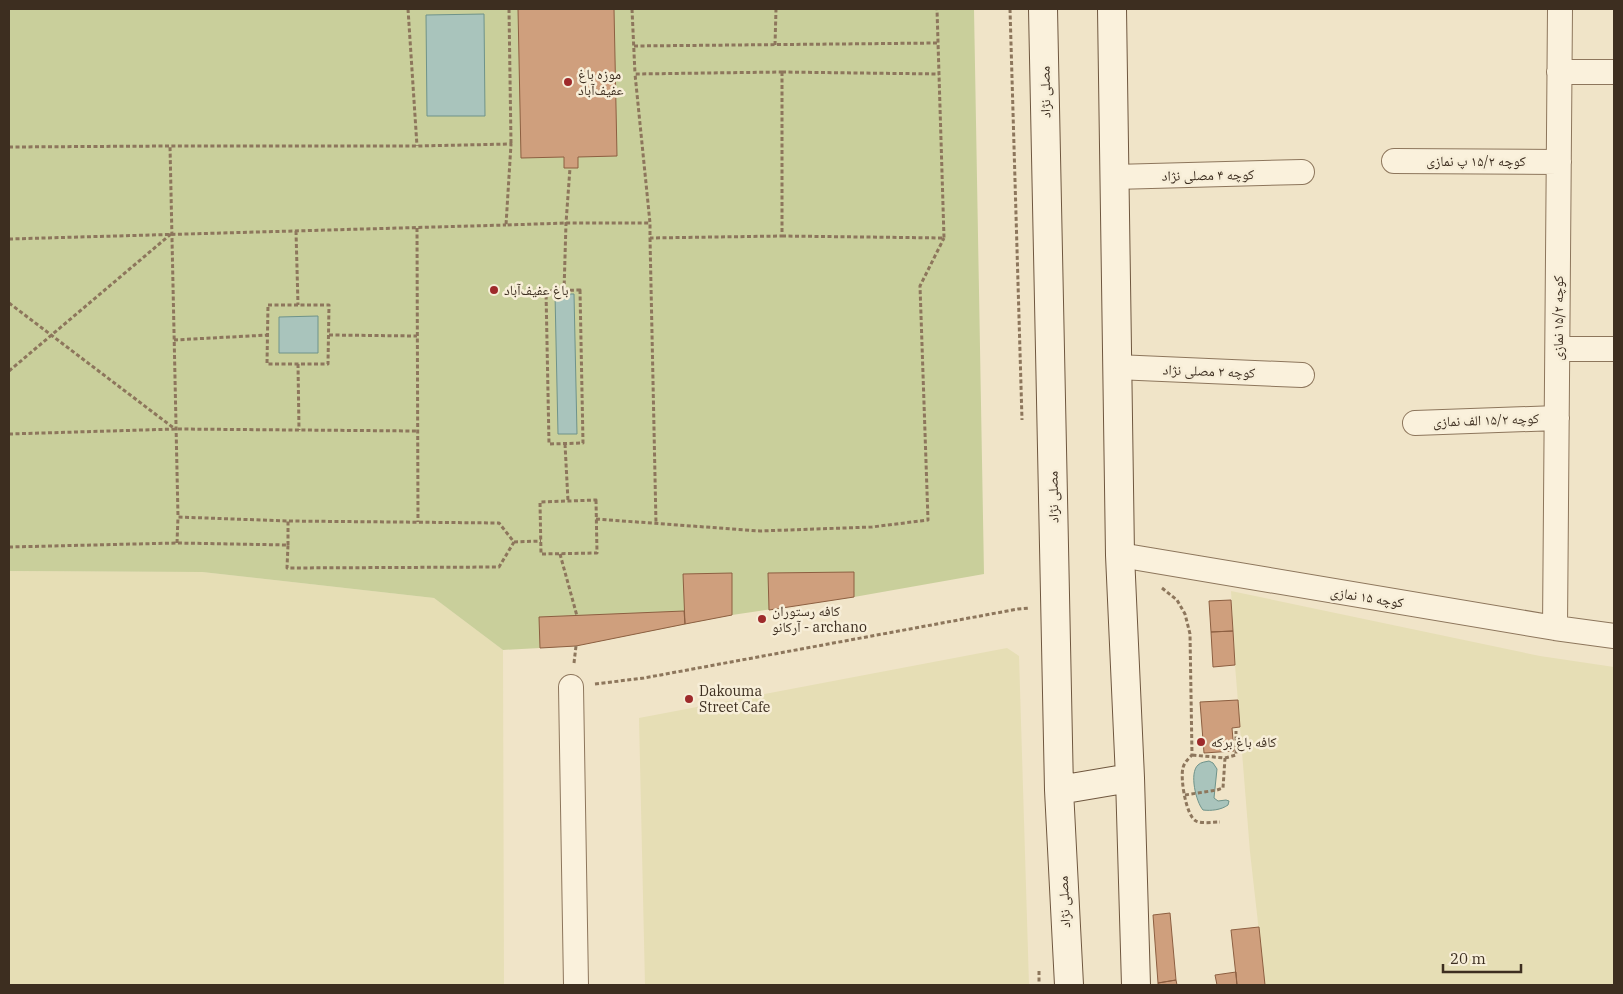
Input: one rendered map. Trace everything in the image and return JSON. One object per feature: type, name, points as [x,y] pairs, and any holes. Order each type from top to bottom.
[{"type":"main road","name":"مصلی نژاد","points":[[1043,9],[1059,790],[1069,985]]},
{"type":"main road","points":[[1112,9],[1120,555],[1130,778],[1136,985]]},
{"type":"main road","points":[[1059,790],[1130,778]]},
{"type":"street","name":"کوچه ۱۵/۲ نمازی","points":[[1555,628],[1560,9]]},
{"type":"street","points":[[1559,72],[1614,72]]},
{"type":"street","name":"کوچه ۱۵/۲ پ نمازی","points":[[1394,160],[1559,162]]},
{"type":"street","name":"کوچه ۴ مصلی نژاد","points":[[1114,177],[1302,172]]},
{"type":"street","points":[[1558,348],[1614,349]]},
{"type":"street","name":"کوچه ۲ مصلی نژاد","points":[[1116,367],[1302,375]]},
{"type":"street","name":"کوچه ۱۵/۲ الف نمازی","points":[[1416,423],[1558,418]]},
{"type":"street","name":"کوچه ۱۵ نمازی","points":[[1120,555],[1555,628],[1614,636]]},
{"type":"street","points":[[571,687],[576,985]]},
{"type":"path","points":[[408,9],[417,146]]},
{"type":"path","points":[[506,225],[511,144],[509,9]]},
{"type":"path","points":[[632,9],[635,74],[650,223],[656,524]]},
{"type":"path","points":[[775,45],[776,9]]},
{"type":"path","points":[[596,519],[760,531],[872,527],[928,520],[920,286],[944,238],[936,9]]},
{"type":"path","points":[[634,46],[938,43]]},
{"type":"path","points":[[635,74],[782,72],[939,74]]},
{"type":"path","points":[[782,72],[782,236]]},
{"type":"path","points":[[9,147],[511,144]]},
{"type":"path","points":[[170,146],[177,543]]},
{"type":"path","points":[[564,291],[570,168]]},
{"type":"path","points":[[9,239],[566,222],[650,223]]},
{"type":"path","points":[[417,228],[418,522]]},
{"type":"path","points":[[296,230],[298,305]]},
{"type":"path","points":[[9,372],[171,233]]},
{"type":"path","points":[[650,238],[782,236],[944,238]]},
{"type":"path","points":[[580,290],[583,443],[549,444],[546,291],[564,291],[580,290]]},
{"type":"path","points":[[9,303],[176,430]]},
{"type":"path","points":[[268,305],[329,305],[328,364],[267,364],[268,335],[268,305]]},
{"type":"path","points":[[174,340],[268,335]]},
{"type":"path","points":[[329,335],[417,336]]},
{"type":"path","points":[[298,364],[299,430]]},
{"type":"path","points":[[9,434],[176,430],[418,431]]},
{"type":"path","points":[[565,444],[568,501]]},
{"type":"path","points":[[596,500],[597,553],[541,554],[540,502],[568,501],[596,500]]},
{"type":"path","points":[[178,517],[288,521],[499,523],[514,542]]},
{"type":"path","points":[[288,521],[287,568],[499,567],[514,542]]},
{"type":"path","points":[[514,542],[541,541]]},
{"type":"path","points":[[9,546],[177,543],[288,545]]},
{"type":"path","points":[[560,554],[577,616]]},
{"type":"path","points":[[1177,600],[1185,614],[1190,634],[1192,755],[1182,769],[1182,783],[1190,817],[1197,822],[1220,822]]},
{"type":"path","points":[[571,687],[644,678],[1018,609],[1056,606]]},
{"type":"path","points":[[1192,755],[1225,758],[1236,755],[1236,731]]},
{"type":"path","points":[[1185,795],[1223,788],[1225,758]]},
{"type":"shaded area","points":[[9,571],[202,572],[434,598],[503,650],[504,985],[9,985]]},
{"type":"shaded area","points":[[1231,591],[1540,656],[1614,667],[1614,985],[1265,985],[1250,852]]},
{"type":"shaded area","points":[[1007,648],[1019,656],[1029,985],[645,985],[639,718]]},
{"type":"green space","name":"باغ عفیف‌آباد","points":[[9,9],[974,9],[984,574],[854,597],[732,615],[576,646],[503,650],[434,598],[202,572],[9,571]]},
{"type":"water","points":[[484,14],[485,116],[427,116],[426,15]]},
{"type":"water","points":[[555,294],[574,294],[577,434],[558,434]]},
{"type":"water","points":[[318,316],[318,353],[279,353],[279,317]]},
{"type":"water","points":[[1209,761],[1217,769],[1214,798],[1218,801],[1229,801],[1228,805],[1222,808],[1203,810],[1196,794],[1194,774],[1198,765]]},
{"type":"building","name":"موزه باغ عفیف‌آباد","points":[[518,9],[614,9],[617,156],[578,157],[578,168],[564,168],[564,157],[521,158]]},
{"type":"building","points":[[854,572],[854,597],[769,610],[768,573]]},
{"type":"building","points":[[732,573],[732,615],[685,624],[683,574]]},
{"type":"building","points":[[1231,600],[1233,631],[1211,632],[1209,601]]},
{"type":"building","points":[[684,611],[685,624],[576,646],[540,648],[539,617]]},
{"type":"building","points":[[1233,631],[1235,665],[1213,667],[1211,632]]},
{"type":"building","points":[[1238,700],[1240,727],[1232,728],[1234,751],[1204,753],[1200,702]]},
{"type":"building","points":[[1170,913],[1176,980],[1158,983],[1153,915]]},
{"type":"building","points":[[1259,927],[1265,985],[1237,985],[1231,930]]},
{"type":"building","points":[[1236,972],[1237,985],[1217,985],[1215,975]]},
{"type":"building","points":[[1176,980],[1177,985],[1158,985],[1158,983]]},
{"type":"place","name":"موزه باغ عفیف‌آباد","points":[[568,82]]},
{"type":"place","name":"باغ عفیف‌آباد","points":[[494,290]]},
{"type":"place","name":"کافه رستوران آرکانو - archano","points":[[762,619]]},
{"type":"place","name":"Dakouma Street Cafe","points":[[689,699]]},
{"type":"place","name":"کافه باغ برکه","points":[[1201,742]]}]
